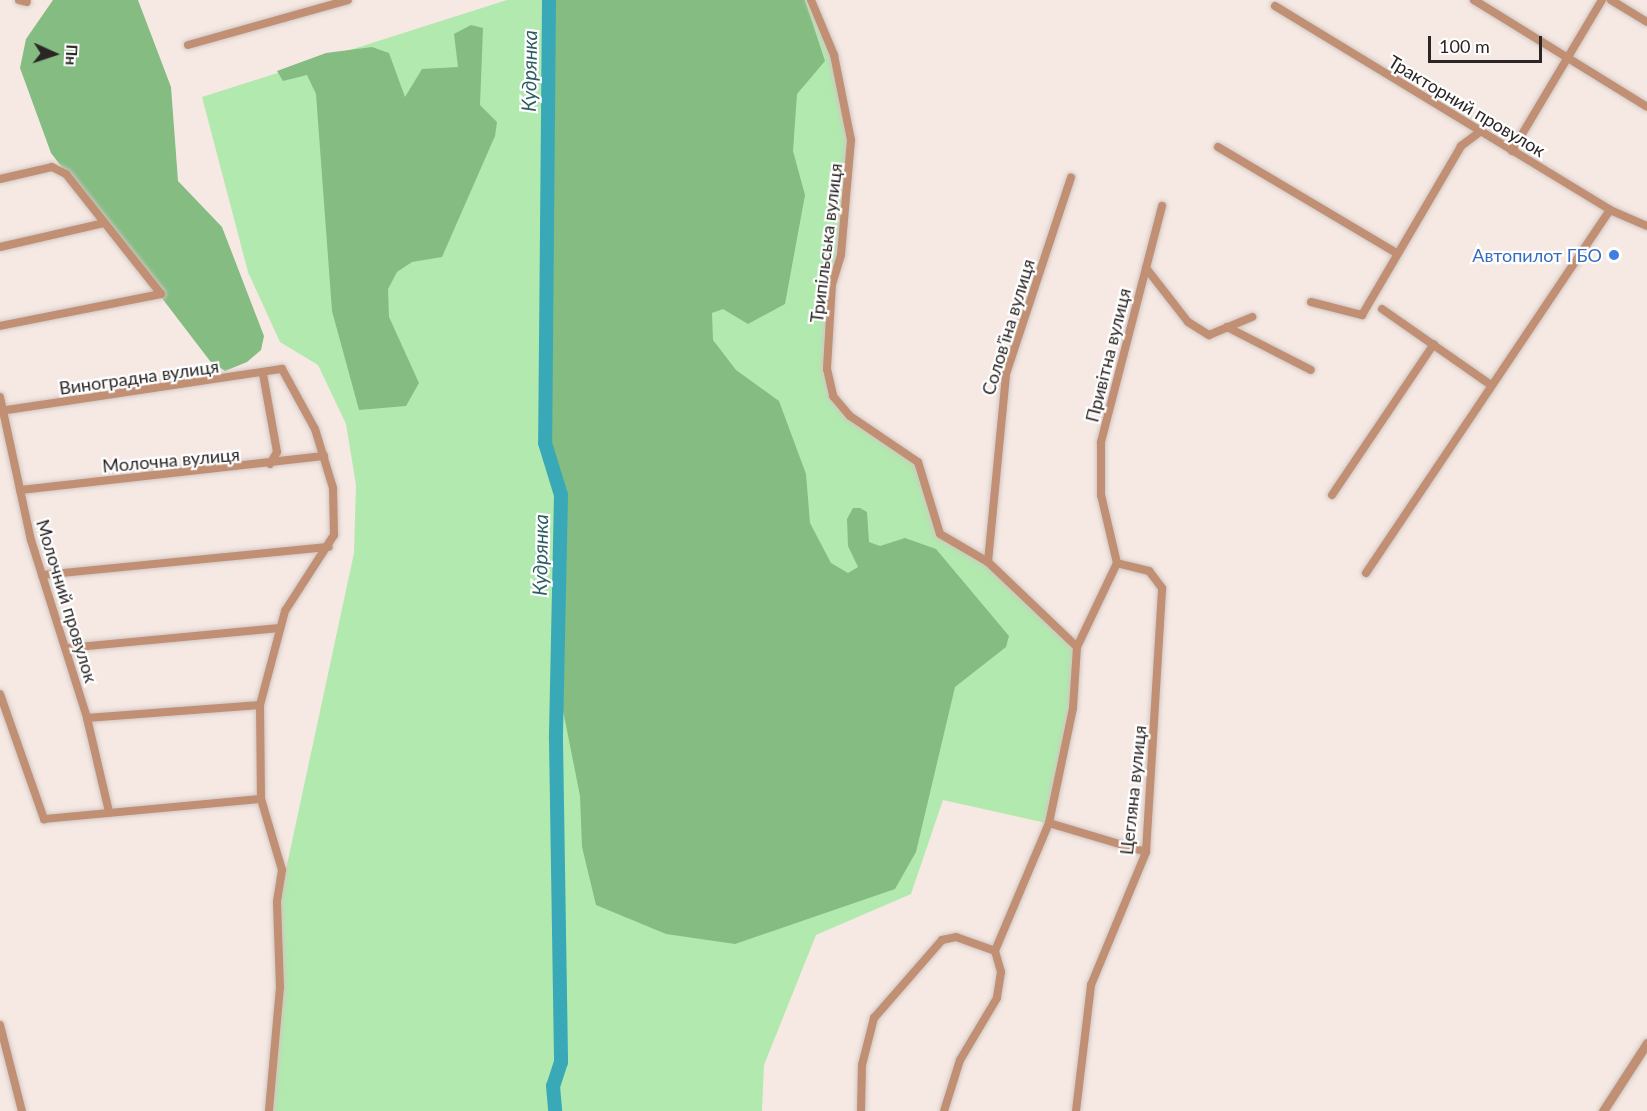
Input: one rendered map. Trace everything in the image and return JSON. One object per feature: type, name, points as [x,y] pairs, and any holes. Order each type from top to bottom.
[{"type":"street","points":[[188,45],[348,0]]},
{"type":"street","name":"Трипільська вулиця","points":[[811,0],[834,55],[851,140],[841,255],[832,284],[827,369],[833,396],[850,416],[913,456],[940,534],[988,562],[1077,647]]},
{"type":"street","points":[[1474,0],[1647,107]]},
{"type":"street","points":[[1512,151],[1602,0]]},
{"type":"street","points":[[1611,0],[1647,22]]},
{"type":"street","name":"Тракторний провулок","points":[[1275,6],[1610,210],[1647,226]]},
{"type":"street","points":[[1311,302],[1362,315],[1461,146],[1481,131]]},
{"type":"street","points":[[1218,147],[1398,255]]},
{"type":"street","points":[[0,179],[52,167],[66,174],[100,224],[161,294],[0,326]]},
{"type":"street","name":"Соловʼїна вулиця","points":[[988,562],[1006,374],[1071,177]]},
{"type":"street","name":"Привітна вулиця","points":[[1117,563],[1101,495],[1101,442],[1162,206]]},
{"type":"street","points":[[1366,573],[1610,210]]},
{"type":"street","points":[[0,247],[100,224]]},
{"type":"street","points":[[1146,268],[1188,322],[1209,334],[1252,316]]},
{"type":"street","points":[[1382,309],[1491,385]]},
{"type":"street","points":[[1227,327],[1311,370]]},
{"type":"street","points":[[1332,495],[1434,344]]},
{"type":"street","name":"Виноградна вулиця","points":[[1,411],[263,374],[282,369],[324,456]]},
{"type":"street","points":[[263,374],[277,452],[270,464]]},
{"type":"street","name":"Молочний провулок","points":[[0,397],[1,411],[42,575],[67,648],[87,718],[109,812]]},
{"type":"street","points":[[269,1111],[280,987],[277,902],[282,870],[261,800],[260,705],[278,628],[297,587],[329,547],[336,510],[324,456]]},
{"type":"street","name":"Молочна вулиця","points":[[20,490],[270,464],[324,456]]},
{"type":"street","points":[[42,575],[329,547]]},
{"type":"street","points":[[944,1111],[960,1060],[997,998],[1001,972],[995,951],[1049,824],[1073,708],[1077,647],[1117,563]]},
{"type":"street","name":"Цегляна вулиця","points":[[1076,1111],[1091,985],[1146,852],[1162,588],[1149,571],[1117,563]]},
{"type":"street","points":[[67,648],[278,628]]},
{"type":"street","points":[[0,694],[44,819],[261,800]]},
{"type":"street","points":[[87,718],[260,705]]},
{"type":"street","points":[[1049,824],[1146,852]]},
{"type":"street","points":[[861,1111],[862,1065],[874,1018],[942,940],[956,937],[995,951]]},
{"type":"street","points":[[0,1025],[22,1111]]},
{"type":"street","points":[[1603,1111],[1647,1042]]},
{"type":"green space","points":[[53,0],[138,0],[171,87],[178,181],[222,227],[264,336],[261,350],[247,362],[225,371],[210,361],[51,153],[20,68],[26,39]]},
{"type":"green space","points":[[507,0],[807,0],[831,56],[848,141],[838,254],[829,284],[830,398],[847,419],[915,464],[937,537],[986,564],[1074,649],[1070,708],[1046,823],[943,800],[911,894],[816,935],[764,1065],[762,1111],[271,1111],[283,987],[279,902],[354,553],[356,485],[346,424],[318,365],[280,342],[248,272],[202,97]]},
{"type":"green space","points":[[549,0],[805,0],[825,61],[797,94],[793,151],[805,195],[785,304],[748,324],[723,309],[712,313],[713,340],[736,370],[779,401],[806,474],[810,523],[831,563],[848,573],[858,567],[848,546],[847,519],[853,508],[860,508],[867,512],[869,542],[880,546],[905,538],[936,549],[1009,636],[1006,647],[955,687],[916,852],[895,889],[735,944],[666,934],[596,905],[582,847],[580,796],[557,680],[564,523],[549,441]]},
{"type":"green space","points":[[471,25],[483,28],[480,105],[497,122],[495,136],[442,257],[412,262],[397,272],[388,289],[389,317],[419,383],[406,406],[359,410],[332,311],[316,94],[307,75],[283,81],[277,71],[326,53],[372,47],[389,53],[405,97],[422,69],[458,67],[454,34]]},
{"type":"waterway","name":"Кудрянка","points":[[549,0],[545,443],[561,495],[556,740],[561,1062],[553,1086],[555,1111]]},
{"type":"place","name":"Автопилот ГБО","points":[[1614,255]]}]
